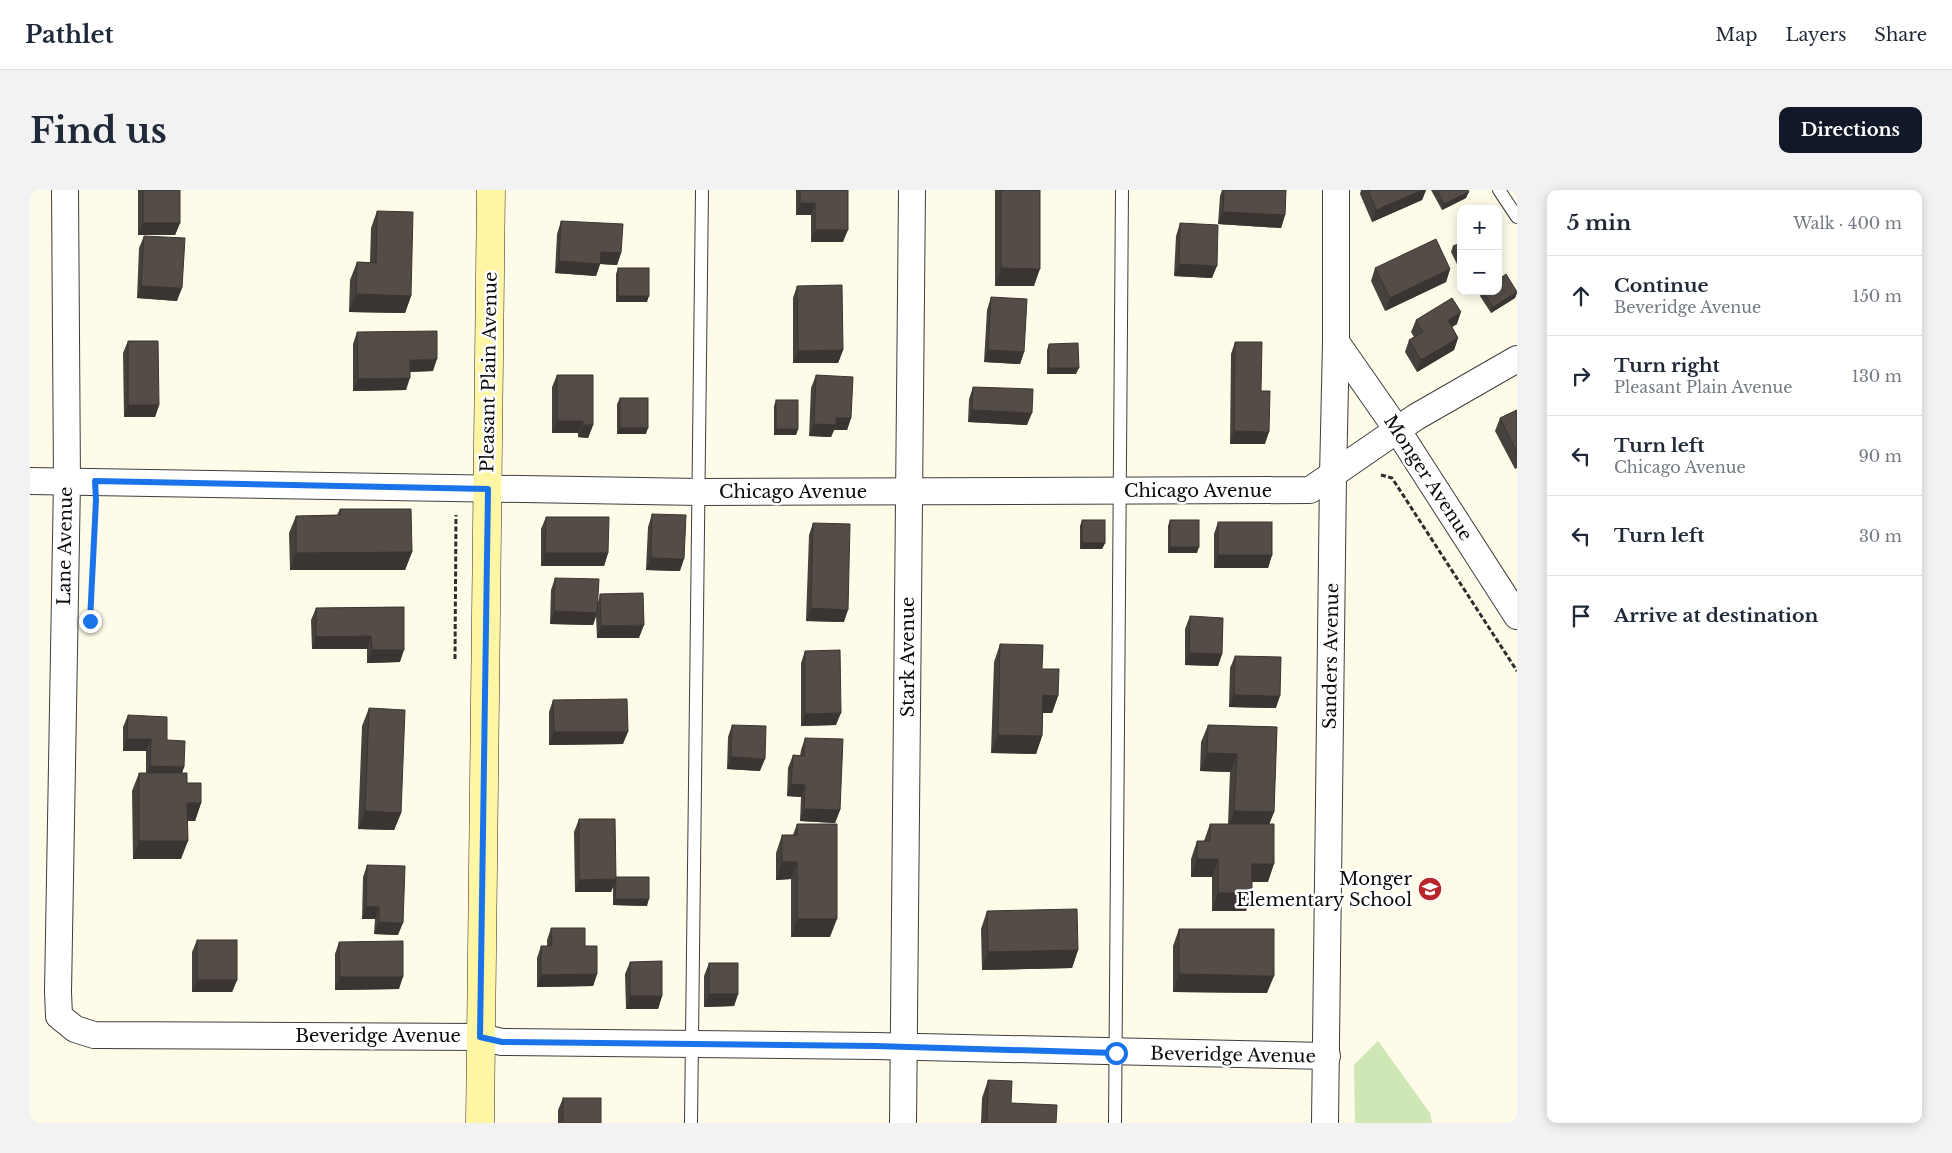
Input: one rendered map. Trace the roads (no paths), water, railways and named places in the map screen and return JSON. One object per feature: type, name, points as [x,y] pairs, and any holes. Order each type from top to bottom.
[{"type":"street","name":"Lane Avenue","points":[[58,992],[67,481],[65,190]]},
{"type":"street","name":"Pleasant Plain Avenue","points":[[480,1123],[491,190]]},
{"type":"street","name":"Stark Avenue","points":[[903,1123],[912,190]]},
{"type":"street","name":"Sanders Avenue","points":[[1325,1123],[1332,476],[1336,342],[1336,190]]},
{"type":"street","name":"Monger Avenue","points":[[1336,342],[1398,431],[1517,616]]},
{"type":"street","name":"Chicago Avenue","points":[[30,481],[700,492],[1310,490],[1416,417],[1517,359]]},
{"type":"street","name":"Beveridge Avenue","points":[[58,992],[59,1016],[76,1029],[94,1034],[480,1037],[502,1042],[875,1046],[1116,1053],[1327,1056]]},
{"type":"lane","points":[[691,1123],[700,492],[702,190]]},
{"type":"lane","points":[[1115,1123],[1122,190]]},
{"type":"lane","points":[[1499,190],[1517,217]]},
{"type":"place","name":"Monger Elementary School","points":[[1430,889]]}]
